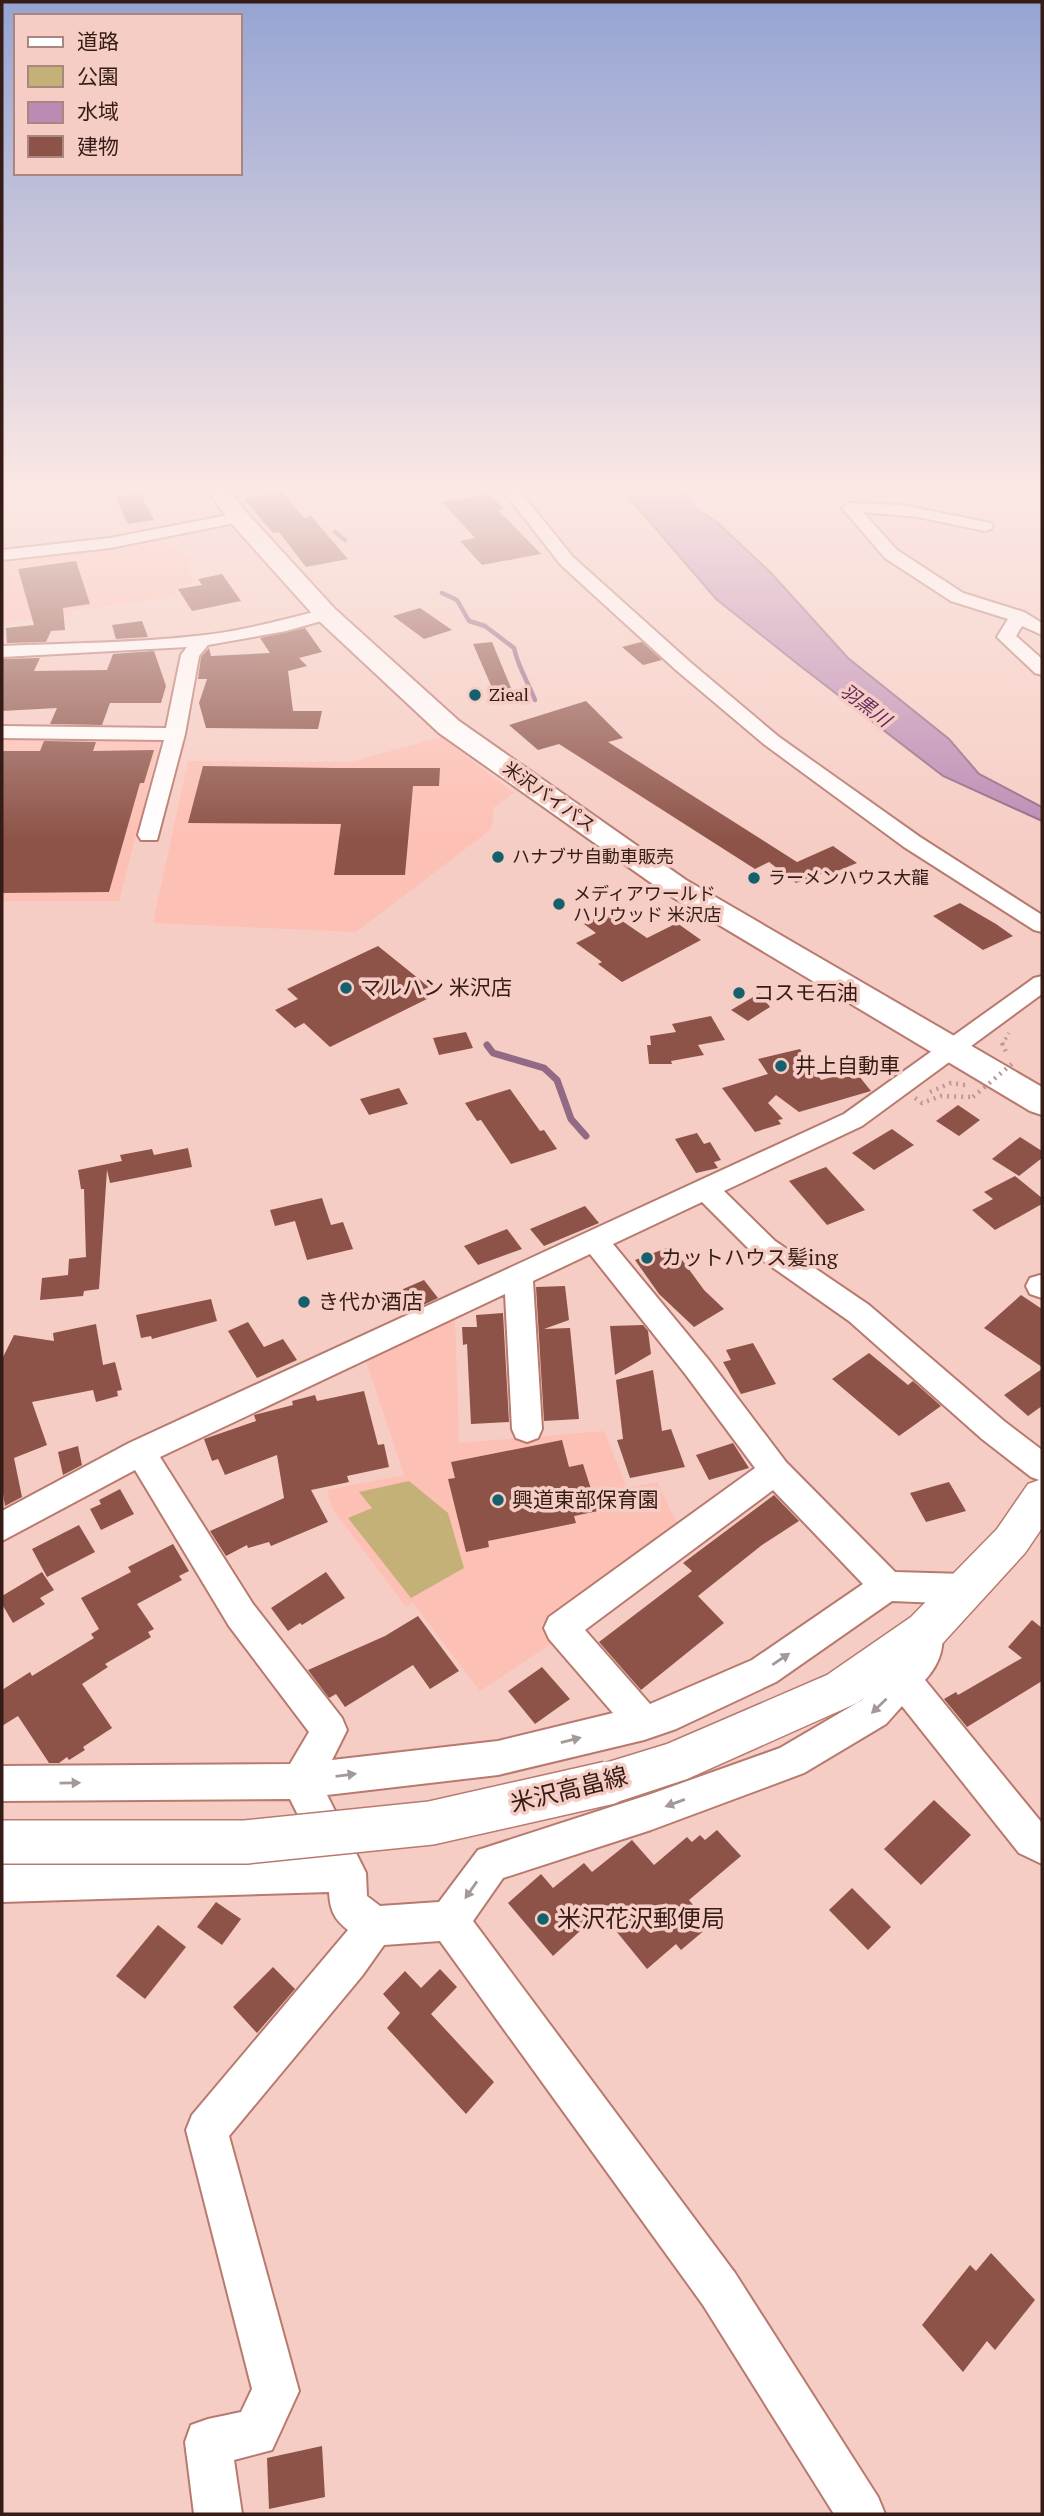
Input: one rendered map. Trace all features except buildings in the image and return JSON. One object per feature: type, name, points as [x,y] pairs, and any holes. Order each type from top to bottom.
[{"type":"highway","name":"米沢バイパス","points":[[318,605],[449,727],[675,886],[1042,1103]]},
{"type":"main road","name":"米沢高畠線","points":[[2,1842],[246,1842],[431,1823],[608,1783],[671,1763],[842,1689],[926,1631],[1011,1541],[1042,1496]]},
{"type":"street","points":[[615,605],[772,741],[912,842],[1042,925]]},
{"type":"street","points":[[984,605],[1018,616],[1042,630]]},
{"type":"street","points":[[2,651],[202,641],[296,624],[326,614]]},
{"type":"street","points":[[1018,616],[1006,637],[1042,668]]},
{"type":"street","points":[[149,835],[175,734],[190,655],[202,641]]},
{"type":"street","points":[[2,732],[175,734]]},
{"type":"street","points":[[2,1527],[140,1452],[853,1120],[1042,982]]},
{"type":"street","points":[[705,1189],[765,1248],[859,1313],[993,1430],[1042,1468]]},
{"type":"street","points":[[595,1241],[697,1367],[775,1471],[887,1586]]},
{"type":"street","points":[[518,1275],[527,1429]]},
{"type":"street","points":[[140,1452],[241,1615],[328,1730],[300,1780]]},
{"type":"street","points":[[644,1723],[561,1628],[775,1471]]},
{"type":"street","points":[[2,1784],[300,1780],[498,1758],[664,1717],[764,1671],[887,1586],[964,1589]]},
{"type":"street","points":[[449,1921],[491,1863],[650,1812],[791,1761],[874,1712],[923,1658],[926,1631]]},
{"type":"street","points":[[903,1680],[1032,1840],[1042,1846]]},
{"type":"street","points":[[300,1780],[347,1873],[349,1906],[374,1926],[449,1921]]},
{"type":"street","points":[[2,1883],[347,1873]]},
{"type":"street","points":[[449,1921],[719,2289],[860,2514]]},
{"type":"street","points":[[218,2514],[208,2442],[255,2433],[276,2390],[207,2130],[348,1962],[374,1926]]},
{"type":"path","points":[[990,1097],[969,1086],[950,1083],[914,1098],[922,1103],[941,1096],[972,1097],[1003,1072],[1013,1063],[1001,1044],[1012,1029]]},
{"type":"shaded area","points":[[2,605],[114,605],[72,611],[72,616],[2,623]]},
{"type":"shaded area","points":[[2,737],[161,737],[119,901],[2,901]]},
{"type":"shaded area","points":[[441,737],[514,793],[493,808],[493,821],[489,831],[356,932],[153,923],[188,761],[350,762]]},
{"type":"shaded area","name":"興道東部保育園","points":[[455,1316],[459,1443],[604,1431],[627,1488],[657,1482],[680,1530],[541,1625],[554,1642],[480,1691],[413,1603],[406,1607],[333,1510],[327,1490],[404,1475],[365,1358]]},
{"type":"green space","points":[[409,1481],[448,1513],[464,1568],[411,1598],[348,1518],[372,1508],[359,1492]]},
{"type":"water","name":"羽黒川","points":[[724,605],[800,605],[848,658],[949,739],[979,774],[1042,807],[1042,821],[943,776]]},
{"type":"waterway","points":[[460,605],[469,621],[485,626],[514,648],[535,700]]},
{"type":"waterway","points":[[487,1045],[493,1053],[544,1068],[557,1080],[571,1119],[586,1136]]},
{"type":"place","name":"Zieal","points":[[475,695]]},
{"type":"place","name":"ハナブサ自動車販売","points":[[498,857]]},
{"type":"place","name":"ラーメンハウス大龍","points":[[754,878]]},
{"type":"place","name":"メディアワールド ハリウッド 米沢店","points":[[559,904]]},
{"type":"place","name":"マルハン 米沢店","points":[[346,988]]},
{"type":"place","name":"コスモ石油","points":[[739,993]]},
{"type":"place","name":"井上自動車","points":[[781,1066]]},
{"type":"place","name":"カットハウス髪ing","points":[[647,1258]]},
{"type":"place","name":"き代か酒店","points":[[304,1302]]},
{"type":"place","name":"興道東部保育園","points":[[498,1500]]},
{"type":"place","name":"米沢花沢郵便局","points":[[543,1919]]}]
